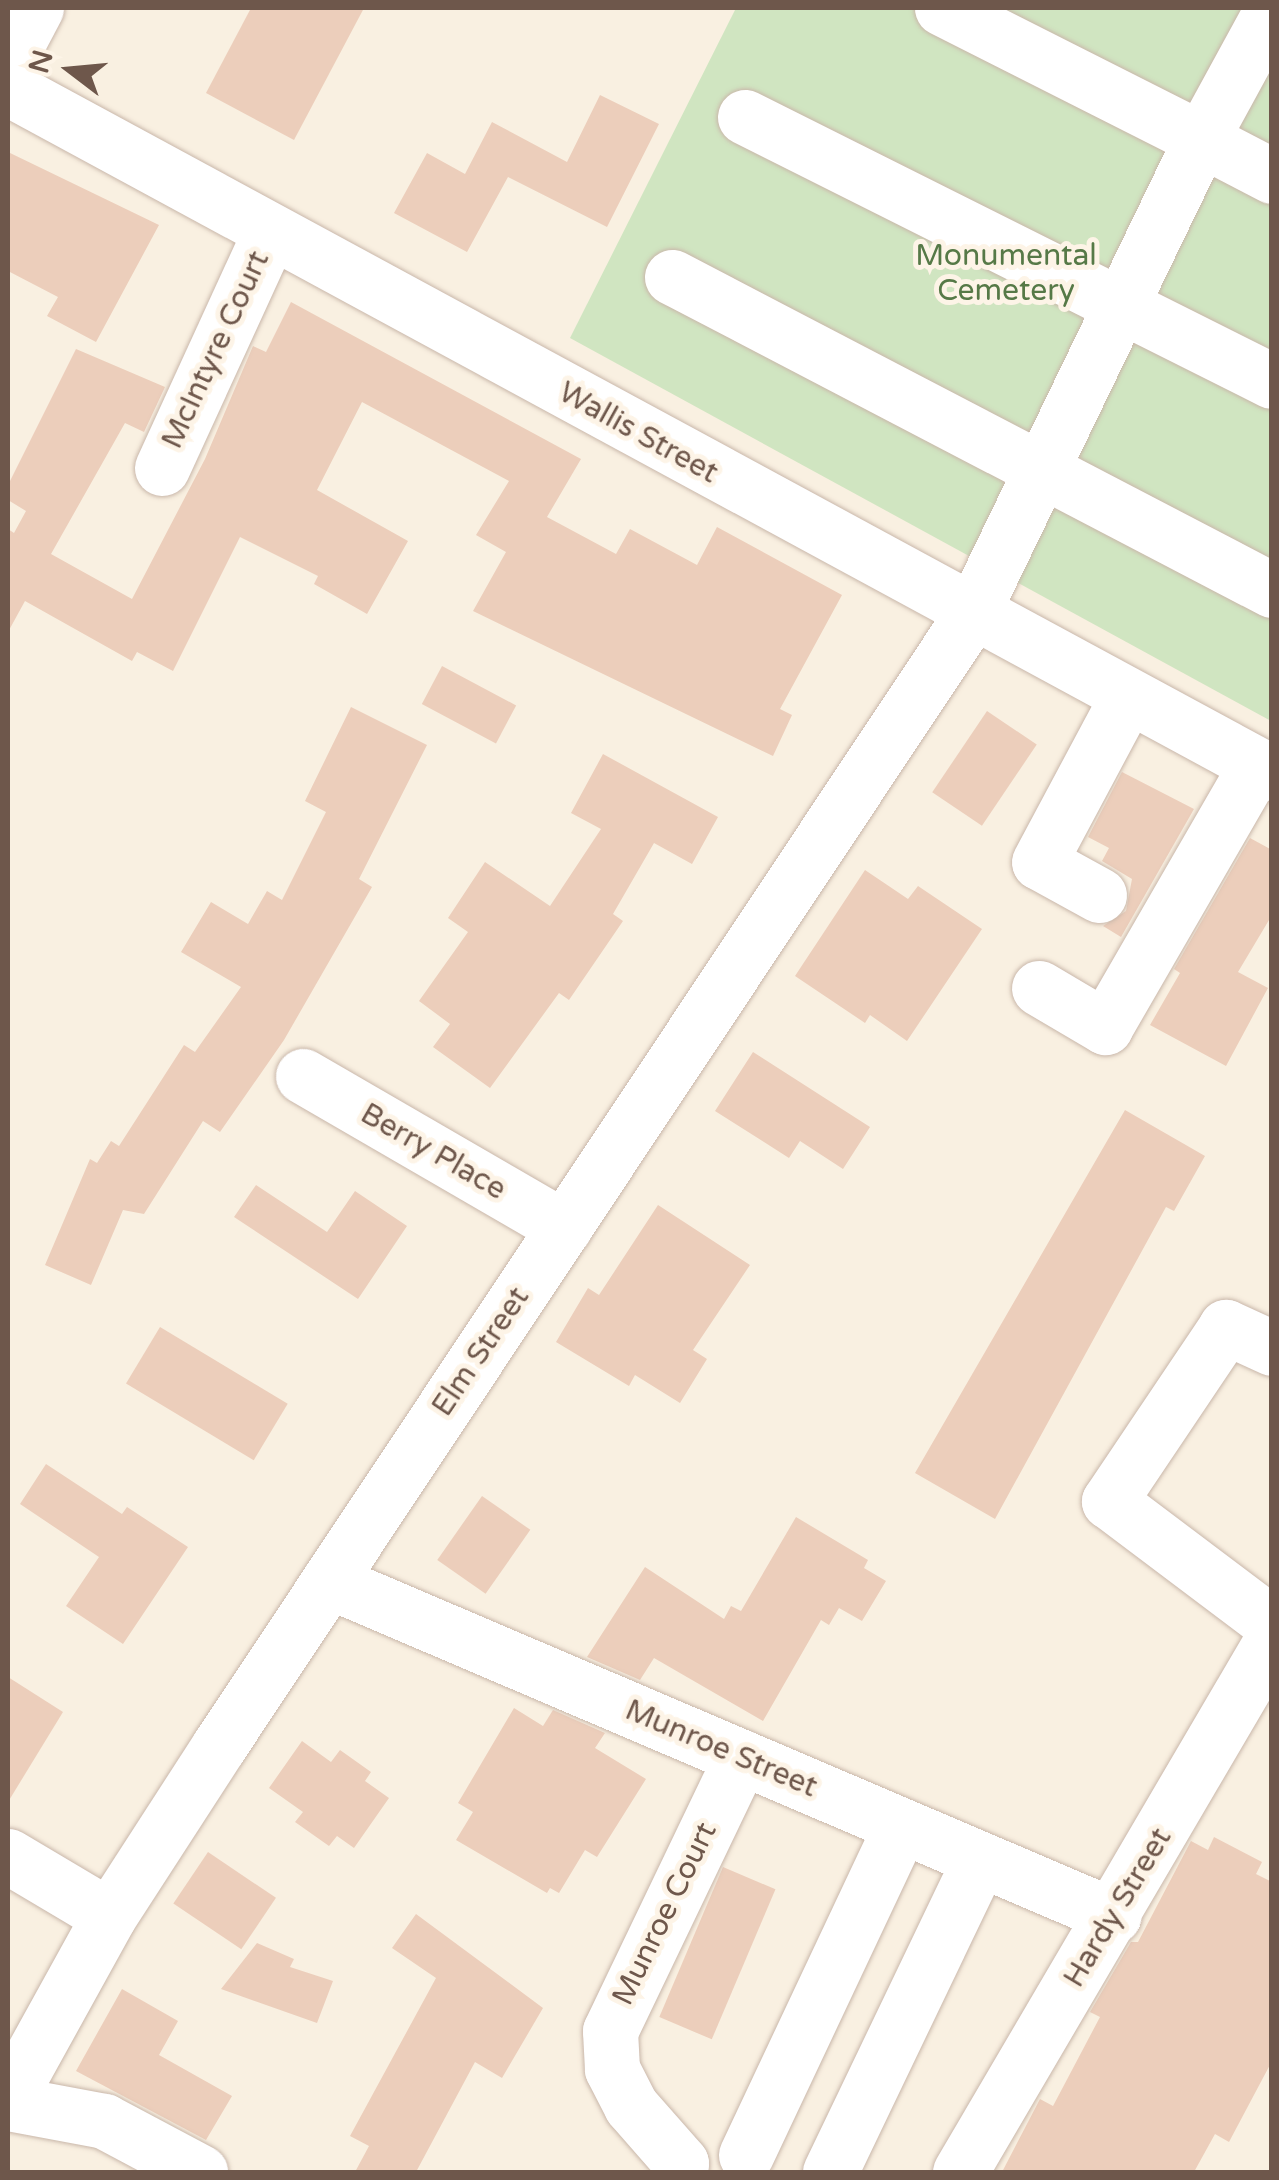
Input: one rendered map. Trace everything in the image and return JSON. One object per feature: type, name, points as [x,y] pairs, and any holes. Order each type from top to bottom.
[{"type":"street","points":[[8,61],[36,8]]},
{"type":"street","points":[[942,8],[1272,176]]},
{"type":"street","name":"Elm Street","points":[[8,2101],[110,1916],[971,615],[1036,470],[1201,139],[1272,9]]},
{"type":"street","name":"Wallis Street","points":[[8,88],[971,615],[1264,769]]},
{"type":"street","points":[[745,118],[1272,381]]},
{"type":"street","name":"McIntyre Court","points":[[162,468],[270,232]]},
{"type":"street","points":[[672,277],[1272,590]]},
{"type":"street","points":[[1099,895],[1039,862],[1127,697]]},
{"type":"street","points":[[1038,988],[1104,1027],[1264,769]]},
{"type":"street","name":"Berry Place","points":[[303,1076],[564,1228]]},
{"type":"street","points":[[1272,1348],[1226,1327],[1109,1501],[1272,1624]]},
{"type":"street","name":"Munroe Street","points":[[329,1581],[1114,1916]]},
{"type":"street","name":"Hardy Street","points":[[960,2172],[1114,1916],[1253,1716],[1272,1640]]},
{"type":"street","name":"Munroe Court","points":[[680,2172],[681,2164],[631,2106],[612,2069],[610,2030],[740,1757]]},
{"type":"street","points":[[746,2155],[901,1826]]},
{"type":"street","points":[[8,1856],[110,1916]]},
{"type":"street","points":[[830,2172],[980,1859]]},
{"type":"street","points":[[8,2101],[104,2121],[200,2172]]},
{"type":"green space","name":"Monumental Cemetery","points":[[736,8],[1271,8],[1271,721],[570,338]]},
{"type":"building","points":[[251,8],[364,8],[294,140],[206,93]]},
{"type":"building","points":[[600,95],[659,124],[607,227],[508,177],[467,252],[394,213],[427,153],[465,174],[492,122],[567,162]]},
{"type":"building","points":[[8,152],[159,225],[96,342],[47,316],[58,297],[8,271]]},
{"type":"building","points":[[291,302],[581,459],[547,517],[616,554],[630,529],[697,565],[717,527],[842,595],[780,709],[792,715],[773,756],[473,611],[506,552],[476,535],[509,481],[362,402],[317,490],[408,541],[367,614],[314,584],[318,576],[240,537],[173,671],[137,652],[132,661],[25,601],[8,632],[8,529],[14,533],[26,511],[8,500],[8,485],[76,349],[165,387],[144,432],[125,423],[51,554],[132,599],[205,459],[253,346],[266,352]]},
{"type":"building","points":[[442,666],[516,705],[496,743],[422,704]]},
{"type":"building","points":[[351,707],[427,745],[359,879],[372,887],[284,1040],[220,1132],[203,1121],[144,1214],[123,1210],[91,1285],[45,1265],[90,1159],[97,1163],[111,1141],[119,1146],[184,1045],[195,1052],[241,987],[181,952],[211,902],[248,924],[267,891],[282,900],[326,812],[305,801]]},
{"type":"building","points":[[987,711],[1037,745],[982,826],[932,792]]},
{"type":"building","points":[[603,754],[718,817],[692,864],[654,843],[613,914],[623,921],[569,1000],[559,993],[490,1088],[433,1047],[450,1024],[419,1001],[468,932],[448,918],[485,862],[550,906],[601,829],[571,813]]},
{"type":"building","points":[[1122,772],[1194,809],[1121,937],[1103,926],[1126,911],[1132,879],[1102,861],[1109,848],[1088,837]]},
{"type":"building","points":[[1250,838],[1272,850],[1272,915],[1238,972],[1268,988],[1226,1066],[1150,1025],[1180,973],[1174,969]]},
{"type":"building","points":[[865,870],[908,899],[918,886],[982,929],[907,1041],[870,1015],[865,1023],[795,976]]},
{"type":"building","points":[[753,1052],[870,1127],[843,1169],[800,1141],[789,1158],[715,1111]]},
{"type":"building","points":[[1125,1110],[1205,1156],[1174,1211],[1166,1207],[995,1519],[915,1473]]},
{"type":"building","points":[[256,1185],[327,1232],[355,1191],[407,1226],[358,1299],[234,1217]]},
{"type":"building","points":[[658,1205],[750,1265],[693,1350],[707,1359],[680,1403],[635,1375],[629,1386],[556,1342],[588,1288],[599,1295]]},
{"type":"building","points":[[160,1327],[288,1404],[254,1460],[126,1384]]},
{"type":"building","points":[[46,1464],[122,1514],[127,1507],[188,1547],[123,1644],[66,1606],[99,1557],[20,1504]]},
{"type":"building","points":[[482,1496],[530,1530],[486,1594],[437,1560]]},
{"type":"building","points":[[796,1517],[868,1560],[864,1568],[886,1581],[862,1621],[839,1608],[829,1625],[821,1620],[763,1721],[654,1658],[640,1680],[587,1657],[645,1567],[724,1619],[731,1606],[741,1611]]},
{"type":"building","points":[[8,1677],[63,1712],[8,1802]]},
{"type":"building","points":[[514,1708],[543,1726],[553,1710],[605,1733],[595,1748],[646,1779],[597,1857],[585,1850],[559,1893],[550,1888],[547,1893],[456,1840],[473,1812],[458,1803]]},
{"type":"building","points":[[302,1741],[331,1762],[340,1750],[371,1772],[365,1781],[389,1798],[354,1848],[337,1836],[329,1846],[295,1822],[303,1812],[269,1788]]},
{"type":"building","points":[[1214,1837],[1262,1862],[1256,1874],[1272,1882],[1272,2061],[1229,2142],[1215,2134],[1194,2172],[1002,2172],[1040,2099],[1053,2106],[1100,2017],[1090,2012],[1131,1942],[1138,1942],[1191,1841],[1208,1850]]},
{"type":"building","points":[[208,1852],[276,1898],[241,1949],[173,1903]]},
{"type":"building","points":[[723,1867],[775,1889],[712,2039],[659,2017]]},
{"type":"building","points":[[416,1914],[543,2008],[502,2078],[475,2062],[416,2172],[355,2172],[369,2146],[350,2136],[436,1978],[392,1948]]},
{"type":"building","points":[[257,1943],[294,1959],[290,1967],[333,1981],[317,2023],[221,1989]]},
{"type":"building","points":[[122,1989],[178,2021],[159,2055],[232,2096],[206,2140],[76,2071]]}]
